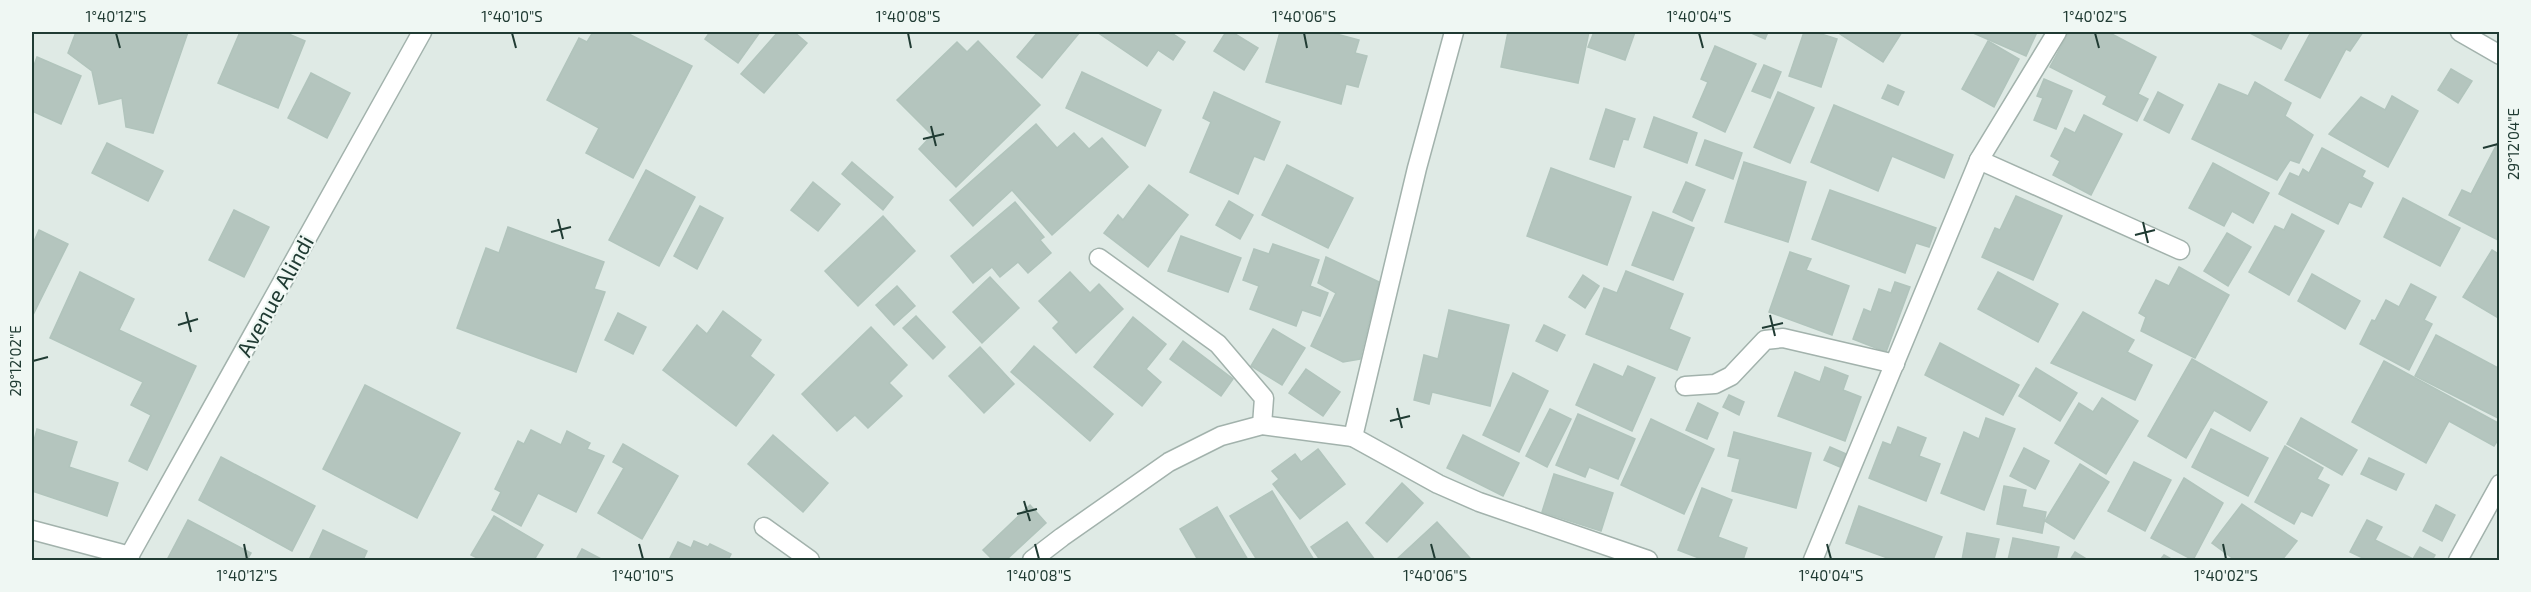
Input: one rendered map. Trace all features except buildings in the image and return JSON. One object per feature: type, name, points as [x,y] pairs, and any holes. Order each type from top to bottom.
[{"type":"street","name":"Avenue Alindi","points":[[129,558],[422,32]]},
{"type":"street","points":[[1353,437],[1417,168],[1454,32]]},
{"type":"street","points":[[1813,561],[1979,160],[2057,32]]},
{"type":"street","points":[[2460,32],[2499,55]]},
{"type":"street","points":[[1979,160],[2180,250]]},
{"type":"street","points":[[1098,258],[1218,344],[1264,398],[1262,425]]},
{"type":"street","points":[[1685,386],[1715,384],[1731,376],[1765,340],[1783,338],[1894,364]]},
{"type":"street","points":[[1032,561],[1062,537],[1169,462],[1221,436],[1262,425],[1353,437],[1438,484],[1479,502],[1648,561]]},
{"type":"street","points":[[2458,561],[2499,484]]},
{"type":"street","points":[[764,527],[810,561]]},
{"type":"street","points":[[32,530],[129,558]]}]
